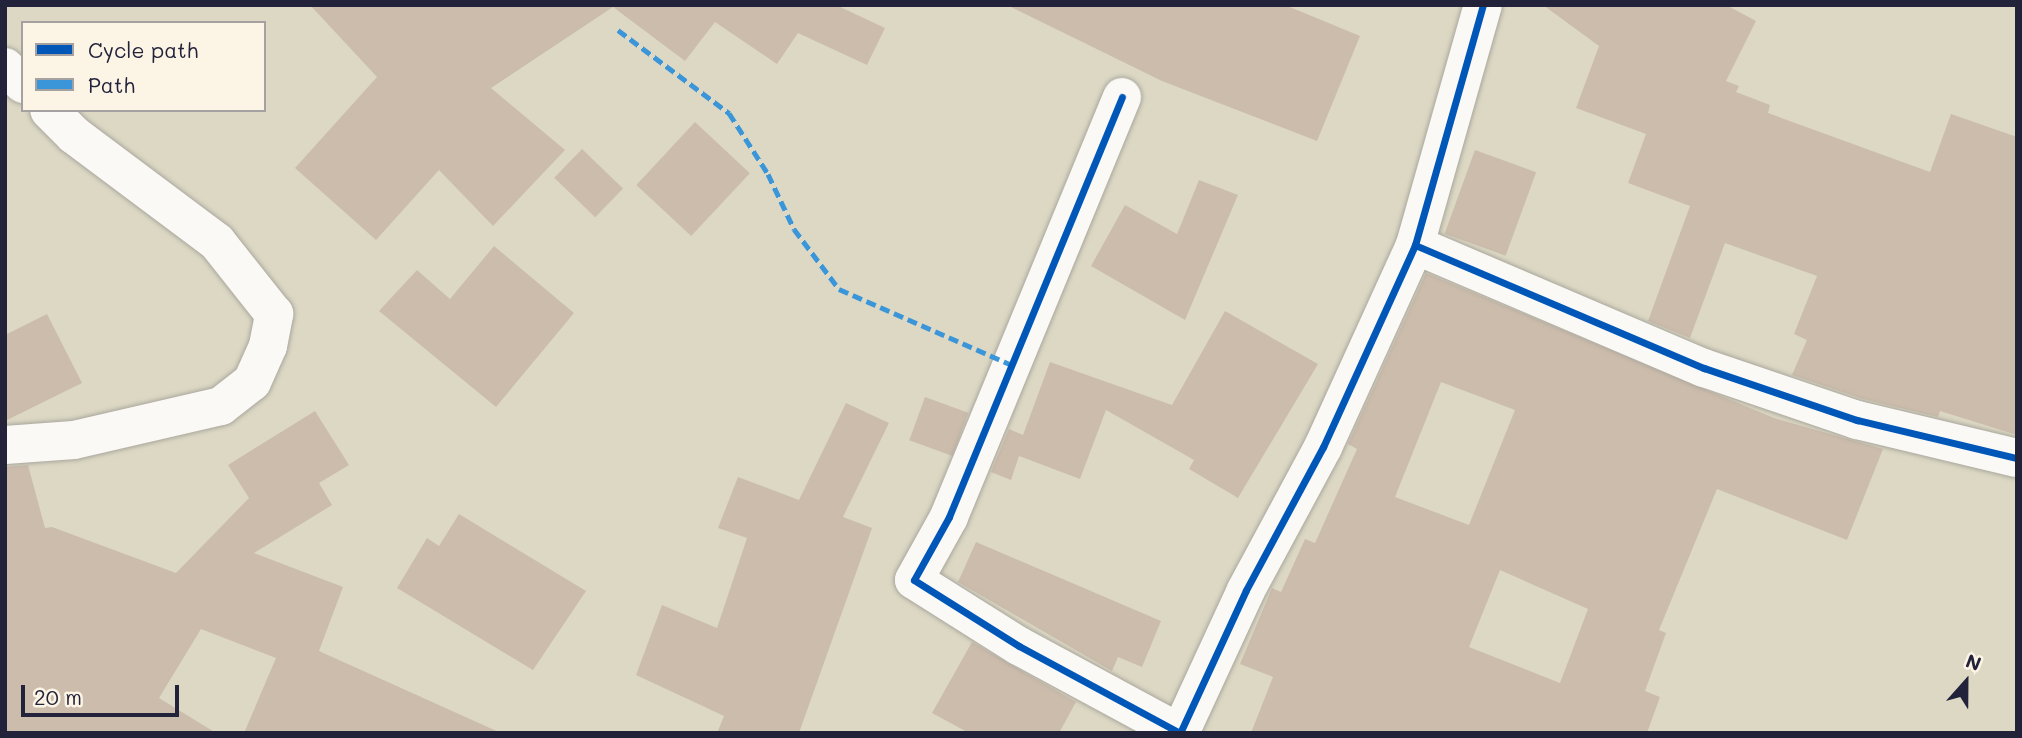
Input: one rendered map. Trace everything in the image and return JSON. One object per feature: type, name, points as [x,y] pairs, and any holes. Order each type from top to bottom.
[{"type":"street","points":[[1122,97],[949,517],[914,580],[1019,646],[1180,733],[1246,590],[1323,447],[1415,245],[1483,5]]},
{"type":"street","points":[[5,67],[21,82]]},
{"type":"street","points":[[5,445],[74,440],[221,406],[252,382],[268,345],[274,314],[217,242],[74,135],[51,112]]},
{"type":"street","points":[[1415,245],[1704,368],[1857,420],[2017,458]]},
{"type":"building","points":[[310,5],[836,5],[885,28],[867,65],[798,33],[777,64],[715,22],[685,61],[613,7],[491,88],[565,150],[493,226],[439,170],[376,240],[295,168],[377,77]]},
{"type":"building","points":[[1007,5],[1285,5],[1360,36],[1317,141],[1162,81]]},
{"type":"building","points":[[1543,5],[1726,5],[1756,21],[1726,81],[1739,86],[1736,92],[1770,105],[1768,113],[1930,172],[1951,114],[2017,137],[2017,435],[1940,411],[1938,417],[1863,399],[1792,375],[1807,340],[1794,334],[1817,276],[1725,243],[1690,338],[1648,321],[1690,206],[1628,183],[1646,134],[1576,108],[1599,46]]},
{"type":"building","points":[[695,122],[750,173],[691,236],[636,185]]},
{"type":"building","points":[[582,149],[623,189],[595,217],[554,178]]},
{"type":"building","points":[[1475,150],[1536,172],[1506,256],[1445,234]]},
{"type":"building","points":[[1199,180],[1238,195],[1185,320],[1091,266],[1125,205],[1177,234]]},
{"type":"building","points":[[494,246],[574,313],[496,407],[379,311],[417,270],[450,299]]},
{"type":"building","points":[[1426,273],[1774,418],[1883,449],[1847,540],[1717,489],[1659,630],[1666,633],[1645,691],[1660,697],[1647,733],[1251,733],[1273,677],[1240,664],[1272,588],[1281,592],[1305,539],[1315,543],[1357,449],[1348,444]],"holes":[[[1441,382],[1515,410],[1469,525],[1395,497]],[[1500,570],[1588,609],[1560,683],[1469,647]]]},
{"type":"building","points":[[1225,311],[1318,364],[1238,498],[1189,469],[1194,460],[1106,410],[1080,479],[1019,456],[1011,480],[991,472],[1009,429],[1023,435],[1050,362],[1172,405]]},
{"type":"building","points":[[47,314],[82,383],[5,421],[5,335]]},
{"type":"building","points":[[925,397],[968,413],[952,456],[909,440]]},
{"type":"building","points":[[846,403],[889,423],[843,517],[872,528],[799,733],[717,733],[724,716],[636,675],[662,605],[717,628],[747,538],[718,528],[738,477],[799,500]]},
{"type":"building","points":[[315,411],[349,465],[319,483],[332,505],[254,553],[343,587],[319,651],[501,733],[244,733],[276,658],[201,629],[159,698],[216,733],[5,733],[5,467],[28,465],[45,528],[52,527],[176,573],[249,498],[228,465]]},
{"type":"building","points":[[459,514],[586,591],[533,670],[397,588],[427,538],[439,546]]},
{"type":"building","points":[[976,542],[1161,621],[1142,667],[1118,657],[1112,671],[958,582]]},
{"type":"building","points":[[972,642],[1076,702],[1059,733],[969,733],[932,713]]},
{"type":"marked path","points":[[618,30],[729,113],[768,174],[794,229],[839,289],[1010,364]]},
{"type":"cycle path","points":[[1180,733],[1246,590],[1323,447],[1415,245],[1483,5]]},
{"type":"cycle path","points":[[1122,97],[949,517],[914,580],[1019,646],[1180,733]]},
{"type":"cycle path","points":[[1415,245],[1704,368],[1857,420],[2017,458]]}]
